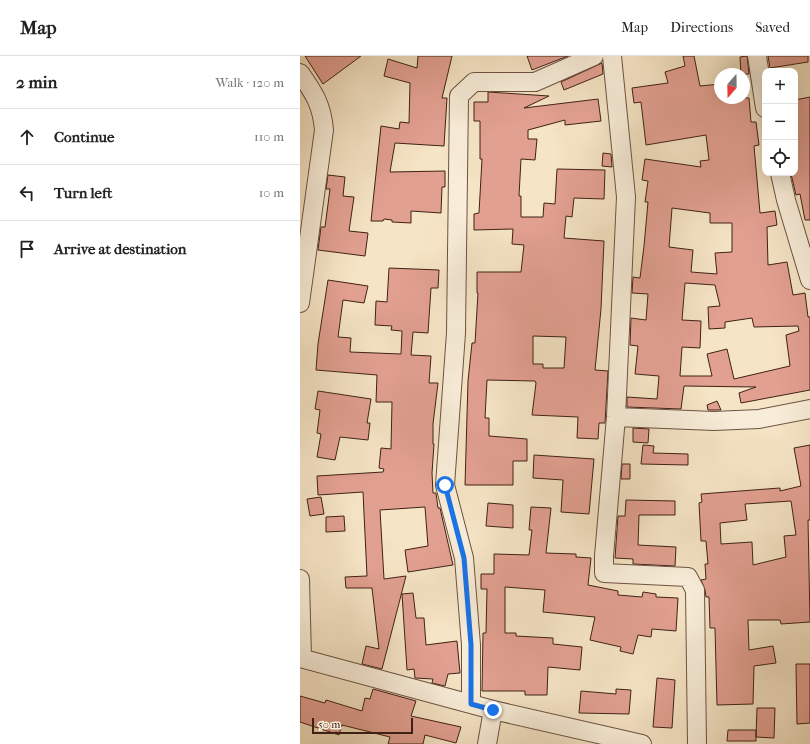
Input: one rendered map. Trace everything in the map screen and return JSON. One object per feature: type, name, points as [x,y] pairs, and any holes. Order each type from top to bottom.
[{"type":"street","points":[[471,704],[471,645],[464,558],[445,485],[456,333],[459,96],[474,82],[535,82],[594,56]]},
{"type":"street","points":[[612,56],[626,197],[616,417],[604,556],[604,573],[688,577],[695,590],[697,744]]},
{"type":"street","points":[[757,56],[764,104]]},
{"type":"street","points":[[300,73],[316,94],[323,113],[324,130],[302,270],[300,304]]},
{"type":"street","points":[[781,176],[786,200],[810,280]]},
{"type":"street","points":[[616,417],[714,421],[758,419],[810,410]]},
{"type":"street","points":[[300,579],[301,658],[493,710],[642,744]]},
{"type":"street","points":[[487,744],[493,710]]},
{"type":"building","points":[[305,56],[361,56],[323,84]]},
{"type":"building","points":[[418,56],[452,56],[442,98],[447,98],[444,146],[395,143],[390,172],[445,171],[445,187],[442,187],[441,213],[411,211],[411,223],[392,222],[392,220],[384,219],[383,221],[371,221],[381,126],[399,129],[400,122],[409,123],[410,83],[384,76],[388,59],[417,68]]},
{"type":"building","points":[[527,56],[568,56],[532,70]]},
{"type":"building","points":[[683,56],[694,56],[700,86],[714,85],[714,104],[750,104],[751,122],[756,122],[759,145],[754,146],[760,213],[775,211],[777,225],[767,227],[768,265],[787,262],[793,295],[805,293],[808,317],[810,317],[810,390],[741,403],[739,393],[756,387],[684,386],[681,409],[627,407],[627,397],[657,399],[659,376],[635,374],[638,346],[630,345],[631,318],[646,320],[648,294],[632,293],[633,277],[640,278],[644,246],[648,202],[645,202],[648,181],[642,180],[645,159],[701,167],[700,161],[709,160],[706,135],[646,145],[641,102],[634,103],[632,88],[668,83],[665,72],[685,66]],"holes":[[[672,208],[710,213],[710,223],[732,223],[732,252],[715,253],[717,274],[691,272],[693,250],[669,247]],[[685,283],[715,285],[720,306],[708,307],[709,329],[725,328],[725,322],[752,318],[754,327],[798,326],[799,331],[786,335],[790,366],[734,379],[727,349],[707,354],[712,376],[680,376],[682,347],[700,348],[701,321],[682,320]]]},
{"type":"building","points":[[747,56],[748,68],[741,68],[740,57]]},
{"type":"building","points":[[768,56],[808,56],[808,62],[770,68]]},
{"type":"building","points":[[602,63],[603,74],[564,90],[561,82]]},
{"type":"building","points":[[488,92],[549,96],[524,108],[598,99],[601,121],[565,125],[565,120],[528,130],[528,139],[537,139],[535,160],[521,159],[519,196],[521,196],[521,217],[543,217],[544,203],[555,204],[557,169],[605,170],[604,199],[574,198],[572,217],[566,216],[564,238],[604,241],[601,309],[595,370],[608,371],[605,423],[599,423],[598,439],[577,438],[578,417],[532,415],[535,381],[487,380],[485,418],[489,418],[489,436],[527,439],[527,461],[513,461],[513,485],[465,485],[468,381],[472,343],[475,343],[478,293],[477,272],[521,272],[524,245],[512,244],[513,229],[474,230],[474,214],[479,213],[482,159],[480,159],[480,121],[474,121],[474,102],[488,102]],"holes":[[[533,336],[566,337],[564,368],[543,368],[543,364],[533,364]]]},
{"type":"building","points":[[810,97],[810,220],[805,220],[800,194],[796,195],[791,176],[798,176],[798,99]]},
{"type":"building","points":[[603,153],[611,154],[612,167],[602,166]]},
{"type":"building","points":[[328,175],[345,177],[343,196],[354,197],[349,231],[368,233],[365,256],[318,250],[321,227],[325,227],[330,189],[326,189]]},
{"type":"building","points":[[389,268],[439,270],[438,288],[431,288],[428,333],[413,332],[411,355],[431,356],[429,383],[438,383],[433,424],[433,493],[436,493],[438,508],[440,508],[453,565],[408,572],[405,550],[428,546],[425,507],[380,510],[384,579],[406,576],[382,669],[362,664],[366,646],[379,649],[372,588],[346,588],[345,577],[367,576],[363,492],[318,495],[317,476],[383,472],[384,469],[379,468],[381,448],[391,449],[392,402],[376,402],[377,375],[316,370],[318,344],[328,280],[368,286],[364,303],[343,300],[338,337],[351,338],[350,352],[401,354],[402,331],[391,330],[392,326],[375,325],[376,301],[387,302]]},
{"type":"building","points":[[318,391],[371,399],[367,423],[370,423],[368,440],[340,437],[335,460],[317,457],[321,434],[317,433],[320,410],[315,409]]},
{"type":"building","points":[[717,401],[721,410],[708,410],[707,405]]},
{"type":"building","points":[[633,428],[649,429],[648,443],[633,442]]},
{"type":"building","points":[[643,445],[654,446],[653,453],[688,454],[688,465],[641,464]]},
{"type":"building","points":[[810,445],[810,520],[808,520],[810,622],[781,624],[780,620],[748,620],[749,650],[773,646],[776,663],[754,666],[753,704],[717,705],[715,628],[710,628],[709,597],[706,597],[701,580],[706,579],[705,564],[708,564],[706,541],[701,541],[699,503],[702,502],[701,494],[780,488],[780,491],[801,486],[794,448]],"holes":[[[791,501],[796,535],[784,536],[786,557],[753,565],[752,542],[721,544],[720,523],[747,520],[745,504]]]},
{"type":"building","points":[[534,455],[594,459],[589,514],[561,512],[563,480],[533,478]]},
{"type":"building","points":[[622,464],[630,464],[630,479],[621,479]]},
{"type":"building","points":[[321,497],[324,514],[310,516],[307,499]]},
{"type":"building","points":[[626,500],[675,501],[675,515],[639,515],[638,545],[676,547],[675,566],[633,564],[633,559],[615,558],[618,516],[625,516]]},
{"type":"building","points":[[488,503],[513,505],[513,528],[486,526]]},
{"type":"building","points":[[531,507],[551,508],[546,553],[576,554],[576,557],[591,558],[588,585],[618,591],[618,595],[642,597],[643,592],[656,594],[656,597],[678,598],[676,631],[652,629],[651,637],[638,635],[633,654],[620,651],[621,647],[590,640],[595,617],[543,612],[545,590],[505,587],[505,633],[516,633],[516,636],[553,638],[553,644],[582,647],[580,670],[548,667],[547,695],[525,695],[525,691],[482,691],[483,633],[486,633],[487,589],[481,589],[481,574],[494,574],[494,554],[529,555],[532,530],[529,530]]},
{"type":"building","points":[[344,516],[345,531],[326,532],[326,517]]},
{"type":"building","points":[[413,593],[416,618],[424,618],[426,645],[457,641],[460,673],[448,674],[445,686],[432,683],[433,679],[415,678],[414,669],[407,670],[402,594]]},
{"type":"building","points":[[796,664],[810,664],[810,723],[797,724]]},
{"type":"building","points":[[657,678],[675,680],[672,728],[653,727]]},
{"type":"building","points":[[373,689],[416,701],[411,716],[461,727],[456,743],[425,735],[423,744],[388,744],[390,737],[342,725],[339,735],[300,722],[300,696],[325,703],[326,700],[362,711],[365,698],[370,699]]},
{"type":"building","points":[[616,689],[631,690],[629,714],[579,713],[581,691],[616,694]]},
{"type":"building","points":[[757,708],[775,708],[774,738],[756,737]]},
{"type":"building","points":[[728,730],[756,730],[756,741],[727,741]]},
{"type":"route","points":[[445,485],[464,558],[471,645],[471,704],[493,710]]}]
